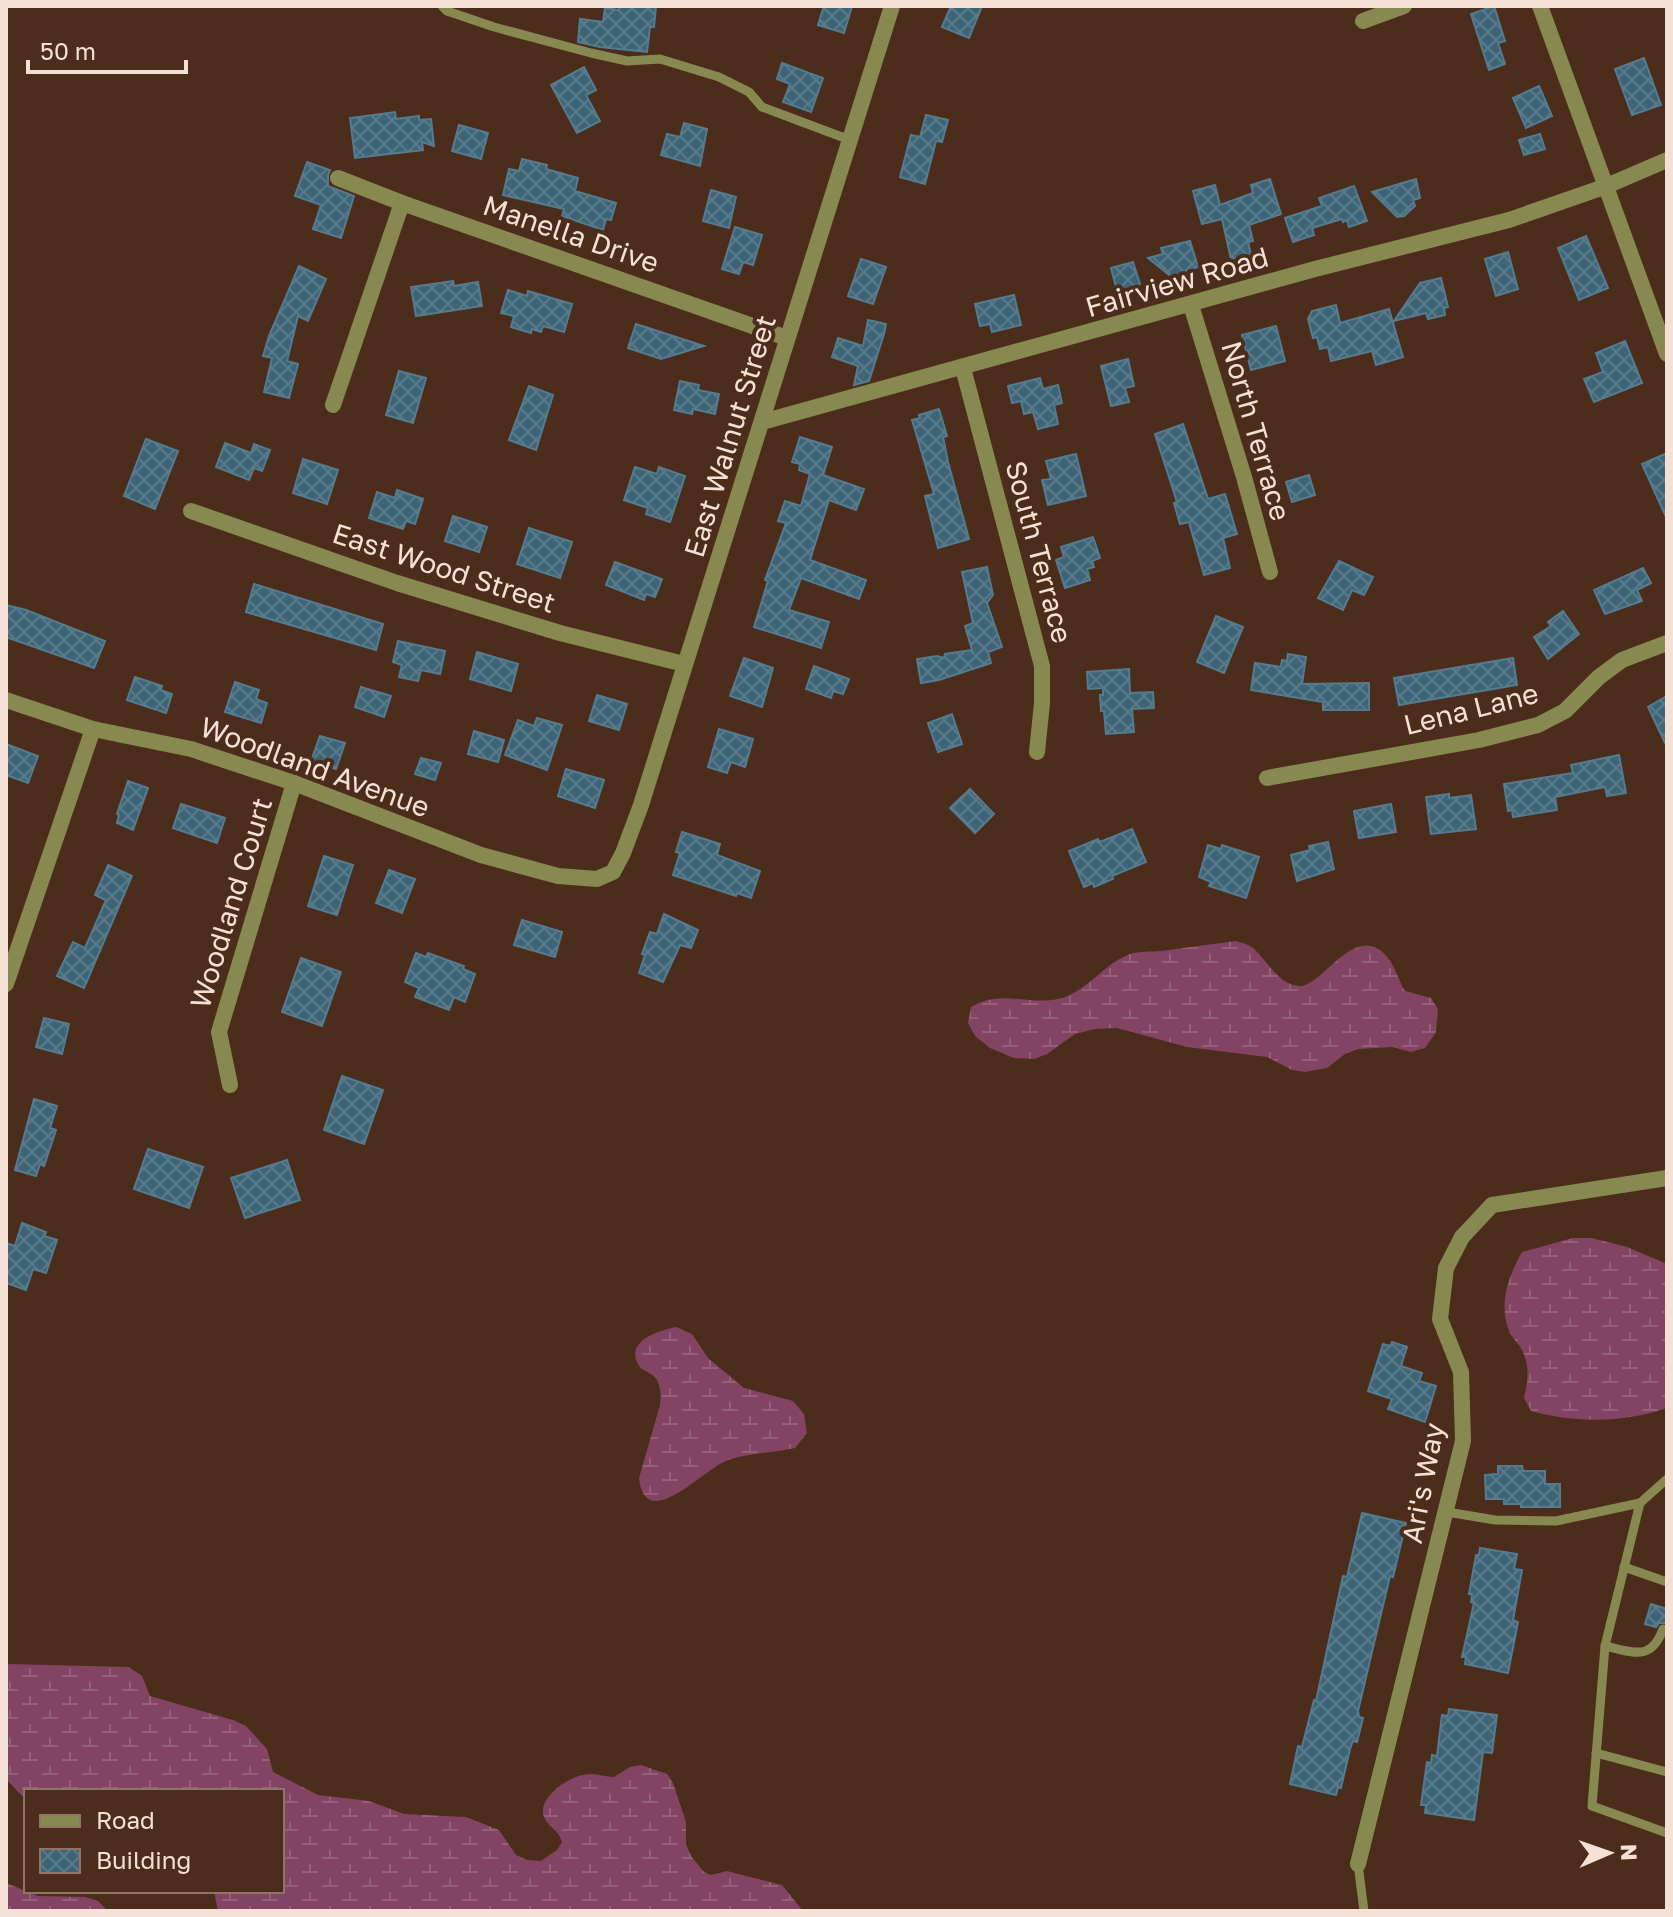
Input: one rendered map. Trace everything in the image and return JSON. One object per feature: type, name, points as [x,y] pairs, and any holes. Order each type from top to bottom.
[{"type":"street","name":"East Walnut Street","points":[[607,875],[613,872],[623,853],[641,805],[892,6]]},
{"type":"street","points":[[1363,21],[1404,6]]},
{"type":"street","points":[[1540,6],[1667,354]]},
{"type":"street","name":"Fairview Road","points":[[762,422],[1315,269],[1509,220],[1604,187],[1667,160]]},
{"type":"street","name":"Manella Drive","points":[[338,178],[787,338]]},
{"type":"street","points":[[333,405],[402,203]]},
{"type":"street","name":"North Terrace","points":[[1191,305],[1270,572]]},
{"type":"street","name":"South Terrace","points":[[963,368],[1042,666],[1037,752]]},
{"type":"street","name":"East Wood Street","points":[[191,511],[397,583],[560,633],[684,664]]},
{"type":"street","name":"Lena Lane","points":[[1267,778],[1479,740],[1538,725],[1565,711],[1599,677],[1622,660],[1667,643]]},
{"type":"street","name":"Woodland Avenue","points":[[6,700],[93,729],[191,749],[294,783],[481,855],[558,876],[597,879],[607,875]]},
{"type":"street","points":[[6,984],[93,729]]},
{"type":"street","name":"Woodland Court","points":[[230,1085],[219,1032],[294,783]]},
{"type":"street","name":"Ari's Way","points":[[1358,1864],[1463,1441],[1461,1372],[1440,1319],[1446,1268],[1462,1237],[1492,1205],[1667,1178]]},
{"type":"lane","points":[[442,6],[447,11],[494,27],[563,45],[627,61],[660,59],[719,77],[749,92],[762,107],[850,140]]},
{"type":"lane","points":[[1447,1512],[1495,1520],[1556,1521],[1640,1503],[1667,1479]]},
{"type":"lane","points":[[1640,1503],[1605,1646],[1592,1806],[1667,1833]]},
{"type":"lane","points":[[1624,1567],[1667,1582]]},
{"type":"lane","points":[[1605,1646],[1638,1653],[1651,1650],[1663,1629]]},
{"type":"lane","points":[[1596,1753],[1667,1772]]},
{"type":"lane","name":"Ari's Way","points":[[1358,1864],[1364,1911]]},
{"type":"green space","points":[[1236,941],[1253,948],[1286,982],[1300,986],[1309,983],[1353,949],[1364,946],[1376,948],[1388,958],[1405,991],[1431,998],[1438,1009],[1436,1032],[1425,1048],[1411,1052],[1392,1047],[1358,1049],[1345,1054],[1327,1068],[1305,1072],[1292,1070],[1267,1057],[1187,1047],[1117,1028],[1075,1034],[1047,1054],[1034,1059],[1014,1058],[990,1048],[975,1036],[968,1023],[971,1007],[982,1002],[1005,998],[1039,1001],[1062,998],[1130,954]]},
{"type":"green space","points":[[1573,1238],[1592,1238],[1627,1247],[1667,1264],[1667,1408],[1616,1419],[1564,1418],[1531,1411],[1524,1398],[1526,1362],[1521,1348],[1511,1335],[1505,1314],[1506,1292],[1512,1272],[1522,1252]]},
{"type":"green space","points":[[676,1327],[692,1334],[708,1358],[744,1388],[793,1401],[804,1414],[807,1433],[795,1448],[726,1461],[676,1494],[652,1501],[644,1494],[639,1478],[660,1405],[660,1392],[657,1380],[640,1367],[635,1356],[636,1349],[646,1338]]},
{"type":"green space","points":[[6,1664],[129,1667],[142,1676],[150,1696],[246,1726],[267,1749],[273,1772],[318,1795],[369,1801],[404,1814],[466,1817],[499,1830],[516,1855],[527,1860],[541,1861],[557,1850],[562,1842],[544,1817],[543,1810],[549,1796],[562,1785],[576,1777],[591,1774],[614,1777],[630,1767],[641,1765],[667,1774],[686,1822],[686,1844],[704,1872],[711,1875],[727,1871],[782,1885],[803,1911],[218,1911],[214,1893],[284,1893],[284,1789],[24,1789],[24,1798],[6,1779]]},
{"type":"green space","points":[[6,1883],[24,1893],[38,1896],[85,1897],[98,1901],[107,1910],[118,1911],[6,1911]]},
{"type":"building","points":[[619,6],[656,6],[647,52],[578,42],[580,19],[603,22],[605,8],[619,10]]},
{"type":"building","points":[[824,6],[852,6],[844,33],[818,25]]},
{"type":"building","points":[[951,6],[982,6],[969,38],[942,27]]},
{"type":"building","points":[[1494,6],[1505,41],[1498,43],[1505,64],[1489,70],[1471,14]]},
{"type":"building","points":[[1644,58],[1661,105],[1632,115],[1615,69]]},
{"type":"building","points":[[782,63],[823,78],[811,112],[783,102],[790,84],[777,79]]},
{"type":"building","points":[[584,67],[596,90],[586,95],[600,121],[577,133],[551,85]]},
{"type":"building","points":[[1539,86],[1552,116],[1526,128],[1513,98]]},
{"type":"building","points":[[395,112],[396,119],[419,116],[419,120],[431,119],[434,146],[422,142],[423,150],[355,158],[350,118]]},
{"type":"building","points":[[926,115],[948,120],[942,142],[936,141],[925,184],[900,177],[911,135],[920,137]]},
{"type":"building","points":[[684,123],[707,129],[700,166],[661,155],[667,134],[680,137]]},
{"type":"building","points":[[459,125],[488,133],[481,159],[452,151]]},
{"type":"building","points":[[1540,134],[1545,149],[1524,155],[1519,140]]},
{"type":"building","points":[[522,159],[578,178],[575,191],[616,203],[611,220],[606,219],[603,230],[562,216],[564,209],[503,195],[509,169],[519,171]]},
{"type":"building","points":[[307,162],[330,170],[328,186],[354,196],[341,238],[313,229],[321,205],[295,196]]},
{"type":"building","points":[[1270,179],[1281,214],[1249,225],[1253,241],[1248,242],[1251,255],[1231,259],[1222,219],[1202,224],[1193,191],[1215,185],[1220,205],[1253,193],[1251,185]]},
{"type":"building","points":[[1416,179],[1420,198],[1413,200],[1415,206],[1404,216],[1397,217],[1372,192]]},
{"type":"building","points":[[1354,186],[1367,221],[1349,227],[1347,220],[1343,222],[1342,219],[1312,228],[1314,235],[1293,242],[1285,218],[1322,206],[1319,198]]},
{"type":"building","points":[[711,190],[736,197],[729,228],[703,221]]},
{"type":"building","points":[[735,227],[762,235],[753,265],[743,262],[739,274],[722,269]]},
{"type":"building","points":[[1586,236],[1608,288],[1579,300],[1558,248]]},
{"type":"building","points":[[1190,241],[1198,267],[1184,272],[1179,283],[1148,258],[1163,254],[1161,248]]},
{"type":"building","points":[[1508,252],[1518,289],[1496,296],[1485,259]]},
{"type":"building","points":[[861,259],[886,267],[873,304],[848,296]]},
{"type":"building","points":[[1133,262],[1140,284],[1117,291],[1111,268]]},
{"type":"building","points":[[299,266],[326,279],[308,321],[298,316],[287,361],[298,364],[289,398],[264,392],[272,358],[263,356]]},
{"type":"building","points":[[1441,278],[1448,307],[1444,308],[1445,315],[1428,319],[1426,313],[1394,321],[1420,283]]},
{"type":"building","points":[[453,281],[454,286],[478,282],[482,306],[416,316],[411,287]]},
{"type":"building","points":[[508,290],[527,296],[528,291],[572,304],[564,332],[543,326],[541,332],[532,329],[531,333],[511,327],[514,316],[501,313]]},
{"type":"building","points":[[1014,295],[1021,325],[992,332],[990,324],[980,326],[975,304]]},
{"type":"building","points":[[1336,305],[1340,323],[1389,309],[1403,357],[1376,365],[1372,351],[1331,361],[1328,347],[1320,349],[1317,337],[1313,338],[1308,319],[1312,311]]},
{"type":"building","points":[[868,320],[886,324],[884,334],[869,381],[854,385],[858,366],[832,357],[838,338],[863,346]]},
{"type":"building","points":[[636,324],[704,346],[661,359],[628,348]]},
{"type":"building","points":[[1276,326],[1285,361],[1251,370],[1242,335]]},
{"type":"building","points":[[1625,341],[1642,383],[1594,402],[1584,379],[1603,372],[1596,353]]},
{"type":"building","points":[[1128,359],[1134,386],[1125,388],[1129,402],[1111,406],[1101,366]]},
{"type":"building","points":[[399,371],[426,378],[413,423],[386,415]]},
{"type":"building","points":[[1040,378],[1043,389],[1058,385],[1062,403],[1054,405],[1058,424],[1038,429],[1033,412],[1024,414],[1021,401],[1012,403],[1008,386]]},
{"type":"building","points":[[680,381],[699,385],[698,390],[719,394],[715,414],[693,409],[692,414],[674,410]]},
{"type":"building","points":[[529,386],[553,395],[536,450],[509,440]]},
{"type":"building","points":[[939,409],[947,436],[943,437],[948,462],[969,539],[938,548],[925,496],[934,494],[912,420]]},
{"type":"building","points":[[1183,424],[1208,499],[1225,494],[1237,534],[1223,538],[1230,568],[1204,575],[1189,522],[1180,524],[1174,503],[1177,502],[1155,434]]},
{"type":"building","points":[[800,437],[832,447],[823,475],[864,489],[856,510],[829,500],[810,560],[866,580],[859,599],[801,578],[789,610],[829,622],[821,648],[754,627],[768,581],[765,580],[786,523],[778,521],[785,501],[801,506],[810,474],[799,470],[800,464],[792,462]]},
{"type":"building","points":[[146,439],[178,451],[155,509],[124,496]]},
{"type":"building","points":[[225,443],[251,453],[254,444],[270,450],[262,471],[254,468],[249,480],[216,467]]},
{"type":"building","points":[[1667,453],[1667,519],[1642,464]]},
{"type":"building","points":[[1076,454],[1086,496],[1048,505],[1042,480],[1051,479],[1046,461]]},
{"type":"building","points":[[303,459],[338,470],[327,504],[293,493]]},
{"type":"building","points":[[635,467],[657,474],[659,467],[685,476],[670,522],[646,514],[648,508],[624,500]]},
{"type":"building","points":[[1309,475],[1315,495],[1292,502],[1286,482]]},
{"type":"building","points":[[397,490],[423,499],[415,524],[406,521],[403,529],[369,518],[377,492],[395,498]]},
{"type":"building","points":[[453,516],[487,527],[479,552],[445,541]]},
{"type":"building","points":[[529,528],[572,542],[560,578],[517,564]]},
{"type":"building","points":[[1093,537],[1100,558],[1092,561],[1094,567],[1087,569],[1090,580],[1065,588],[1056,560],[1064,557],[1061,547]]},
{"type":"building","points":[[1339,561],[1373,577],[1364,595],[1352,590],[1343,610],[1318,598]]},
{"type":"building","points":[[615,562],[662,579],[655,597],[646,594],[644,600],[606,585]]},
{"type":"building","points":[[987,567],[993,595],[987,603],[1002,647],[988,652],[991,663],[921,683],[917,659],[944,658],[945,654],[972,650],[965,626],[973,623],[962,572]]},
{"type":"building","points":[[1643,568],[1651,583],[1637,590],[1642,601],[1605,614],[1594,590]]},
{"type":"building","points":[[254,584],[383,624],[376,650],[246,612]]},
{"type":"building","points":[[6,605],[105,641],[94,668],[6,637]]},
{"type":"building","points":[[1563,611],[1579,634],[1548,659],[1534,637],[1551,626],[1548,622]]},
{"type":"building","points":[[1216,616],[1243,627],[1224,673],[1197,662]]},
{"type":"building","points":[[398,641],[445,651],[440,674],[421,670],[418,681],[399,677],[402,665],[393,662]]},
{"type":"building","points":[[477,652],[518,664],[511,691],[470,679]]},
{"type":"building","points":[[1288,654],[1306,657],[1302,684],[1369,683],[1369,710],[1323,710],[1323,702],[1251,690],[1255,663],[1281,667],[1282,660],[1287,661]]},
{"type":"building","points":[[744,658],[773,668],[762,707],[730,696]]},
{"type":"building","points":[[1513,658],[1517,685],[1399,705],[1394,678]]},
{"type":"building","points":[[814,666],[849,679],[843,694],[833,691],[831,698],[806,689]]},
{"type":"building","points":[[1129,669],[1130,693],[1153,692],[1154,708],[1132,709],[1134,732],[1106,734],[1104,711],[1101,711],[1103,688],[1088,689],[1087,672]]},
{"type":"building","points":[[135,677],[162,686],[161,690],[172,694],[166,713],[127,700]]},
{"type":"building","points":[[235,682],[259,690],[256,699],[267,703],[261,723],[225,712]]},
{"type":"building","points":[[361,687],[391,696],[384,717],[355,707]]},
{"type":"building","points":[[597,695],[627,704],[619,730],[589,721]]},
{"type":"building","points":[[1667,696],[1667,747],[1648,707]]},
{"type":"building","points":[[952,714],[962,744],[938,752],[928,723]]},
{"type":"building","points":[[537,718],[562,725],[547,770],[505,755],[518,720],[534,726]]},
{"type":"building","points":[[719,729],[753,739],[745,767],[731,762],[727,773],[708,767]]},
{"type":"building","points":[[474,731],[504,740],[498,762],[468,754]]},
{"type":"building","points":[[320,736],[345,743],[336,769],[311,761]]},
{"type":"building","points":[[6,744],[38,756],[28,783],[6,775]]},
{"type":"building","points":[[1619,755],[1626,793],[1607,796],[1605,787],[1555,797],[1557,810],[1513,817],[1512,810],[1508,811],[1504,784],[1573,773],[1571,765]]},
{"type":"building","points":[[421,758],[441,763],[435,780],[415,774]]},
{"type":"building","points":[[566,769],[604,780],[595,808],[558,796]]},
{"type":"building","points":[[128,781],[148,788],[133,830],[117,823]]},
{"type":"building","points":[[970,789],[994,814],[975,833],[950,808]]},
{"type":"building","points":[[1449,794],[1449,798],[1471,795],[1476,829],[1431,834],[1426,797]]},
{"type":"building","points":[[181,804],[225,818],[217,843],[173,828]]},
{"type":"building","points":[[1391,804],[1396,832],[1359,838],[1354,811]]},
{"type":"building","points":[[1132,829],[1146,862],[1094,887],[1093,883],[1084,887],[1069,851]]},
{"type":"building","points":[[682,832],[720,844],[717,855],[760,871],[751,898],[673,875]]},
{"type":"building","points":[[1328,842],[1334,869],[1297,881],[1291,855],[1310,850],[1309,846]]},
{"type":"building","points":[[1208,845],[1221,849],[1222,845],[1259,857],[1246,898],[1209,886],[1211,882],[1199,877]]},
{"type":"building","points":[[324,856],[353,865],[337,915],[308,906]]},
{"type":"building","points":[[108,865],[132,876],[84,988],[57,976],[73,942],[85,948],[106,900],[95,895]]},
{"type":"building","points":[[389,870],[415,879],[402,913],[376,903]]},
{"type":"building","points":[[664,914],[698,930],[691,948],[680,945],[663,982],[639,973],[650,932],[657,934]]},
{"type":"building","points":[[522,920],[562,932],[555,957],[514,945]]},
{"type":"building","points":[[416,953],[426,957],[428,953],[464,966],[463,969],[475,974],[465,1002],[454,997],[449,1010],[415,997],[419,988],[405,982]]},
{"type":"building","points":[[301,958],[341,972],[322,1026],[282,1012]]},
{"type":"building","points":[[44,1018],[69,1024],[62,1054],[36,1047]]},
{"type":"building","points":[[342,1076],[383,1090],[364,1144],[324,1130]]},
{"type":"building","points":[[34,1099],[57,1106],[50,1128],[56,1130],[44,1166],[40,1164],[36,1176],[15,1170]]},
{"type":"building","points":[[148,1149],[203,1167],[189,1208],[134,1189]]},
{"type":"building","points":[[287,1160],[300,1200],[245,1218],[231,1178]]},
{"type":"building","points":[[22,1223],[57,1240],[46,1273],[33,1269],[26,1290],[6,1283],[6,1243],[15,1246]]},
{"type":"building","points":[[1392,1342],[1407,1347],[1401,1366],[1422,1373],[1419,1381],[1436,1386],[1425,1422],[1388,1409],[1392,1399],[1368,1391],[1383,1344],[1390,1346]]},
{"type":"building","points":[[1498,1466],[1522,1466],[1523,1471],[1545,1471],[1545,1484],[1560,1484],[1560,1507],[1521,1507],[1521,1504],[1504,1504],[1504,1499],[1486,1499],[1485,1475],[1498,1474]]},
{"type":"building","points":[[1362,1513],[1406,1523],[1358,1711],[1359,1717],[1363,1718],[1357,1742],[1353,1741],[1341,1788],[1338,1787],[1336,1795],[1290,1784],[1298,1746],[1302,1747],[1316,1701],[1343,1576],[1347,1577]]},
{"type":"building","points":[[1480,1548],[1517,1554],[1514,1569],[1522,1570],[1513,1620],[1518,1622],[1508,1673],[1465,1664],[1466,1657],[1462,1657],[1474,1603],[1471,1602],[1472,1594],[1469,1594]]},
{"type":"building","points":[[1651,1604],[1667,1609],[1667,1623],[1659,1623],[1656,1627],[1645,1624]]},
{"type":"building","points":[[1449,1709],[1497,1715],[1492,1753],[1483,1752],[1474,1820],[1425,1813],[1426,1805],[1421,1805],[1427,1762],[1431,1763],[1432,1755],[1437,1756],[1442,1715],[1448,1716]]}]
